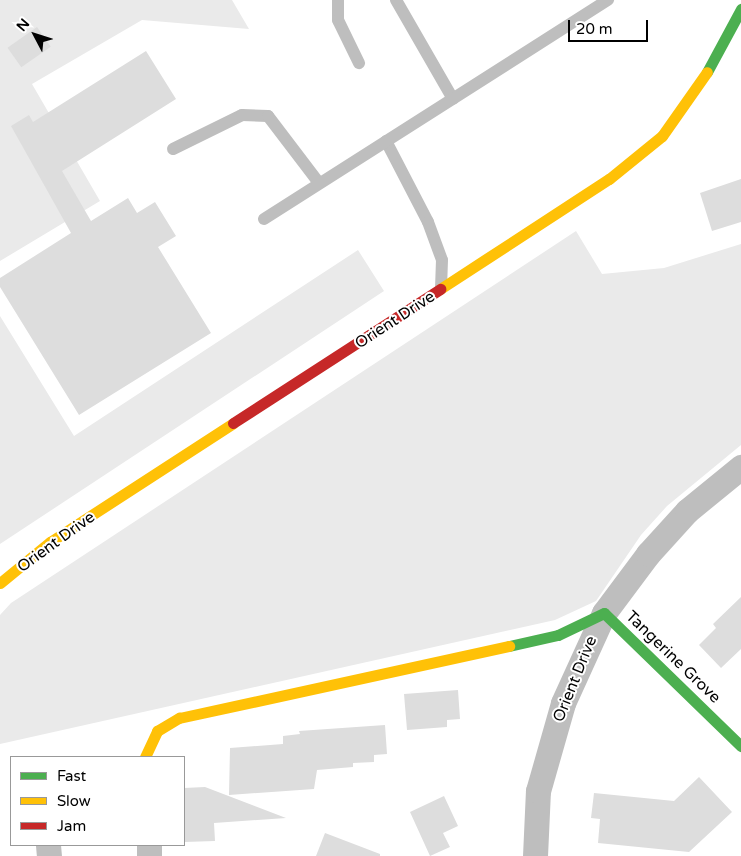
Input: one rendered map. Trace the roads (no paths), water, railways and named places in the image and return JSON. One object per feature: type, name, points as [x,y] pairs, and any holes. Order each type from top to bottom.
[{"type":"street","name":"Orient Drive","points":[[0,583],[50,542],[609,179],[662,136],[700,87],[741,7]]},
{"type":"street","name":"Orient Drive","points":[[535,856],[538,791],[563,703],[604,613],[687,511],[741,467]]},
{"type":"street","name":"Tangerine Grove","points":[[604,613],[741,746]]},
{"type":"street","points":[[145,756],[157,731],[178,718],[548,637],[604,613]]},
{"type":"lane","points":[[338,0],[338,20],[359,63]]},
{"type":"lane","points":[[396,0],[453,99]]},
{"type":"lane","points":[[264,219],[608,0]]},
{"type":"lane","points":[[731,0],[741,7]]},
{"type":"lane","points":[[173,149],[242,115],[268,116],[320,183]]},
{"type":"lane","points":[[386,141],[435,241],[442,260],[442,289]]}]
